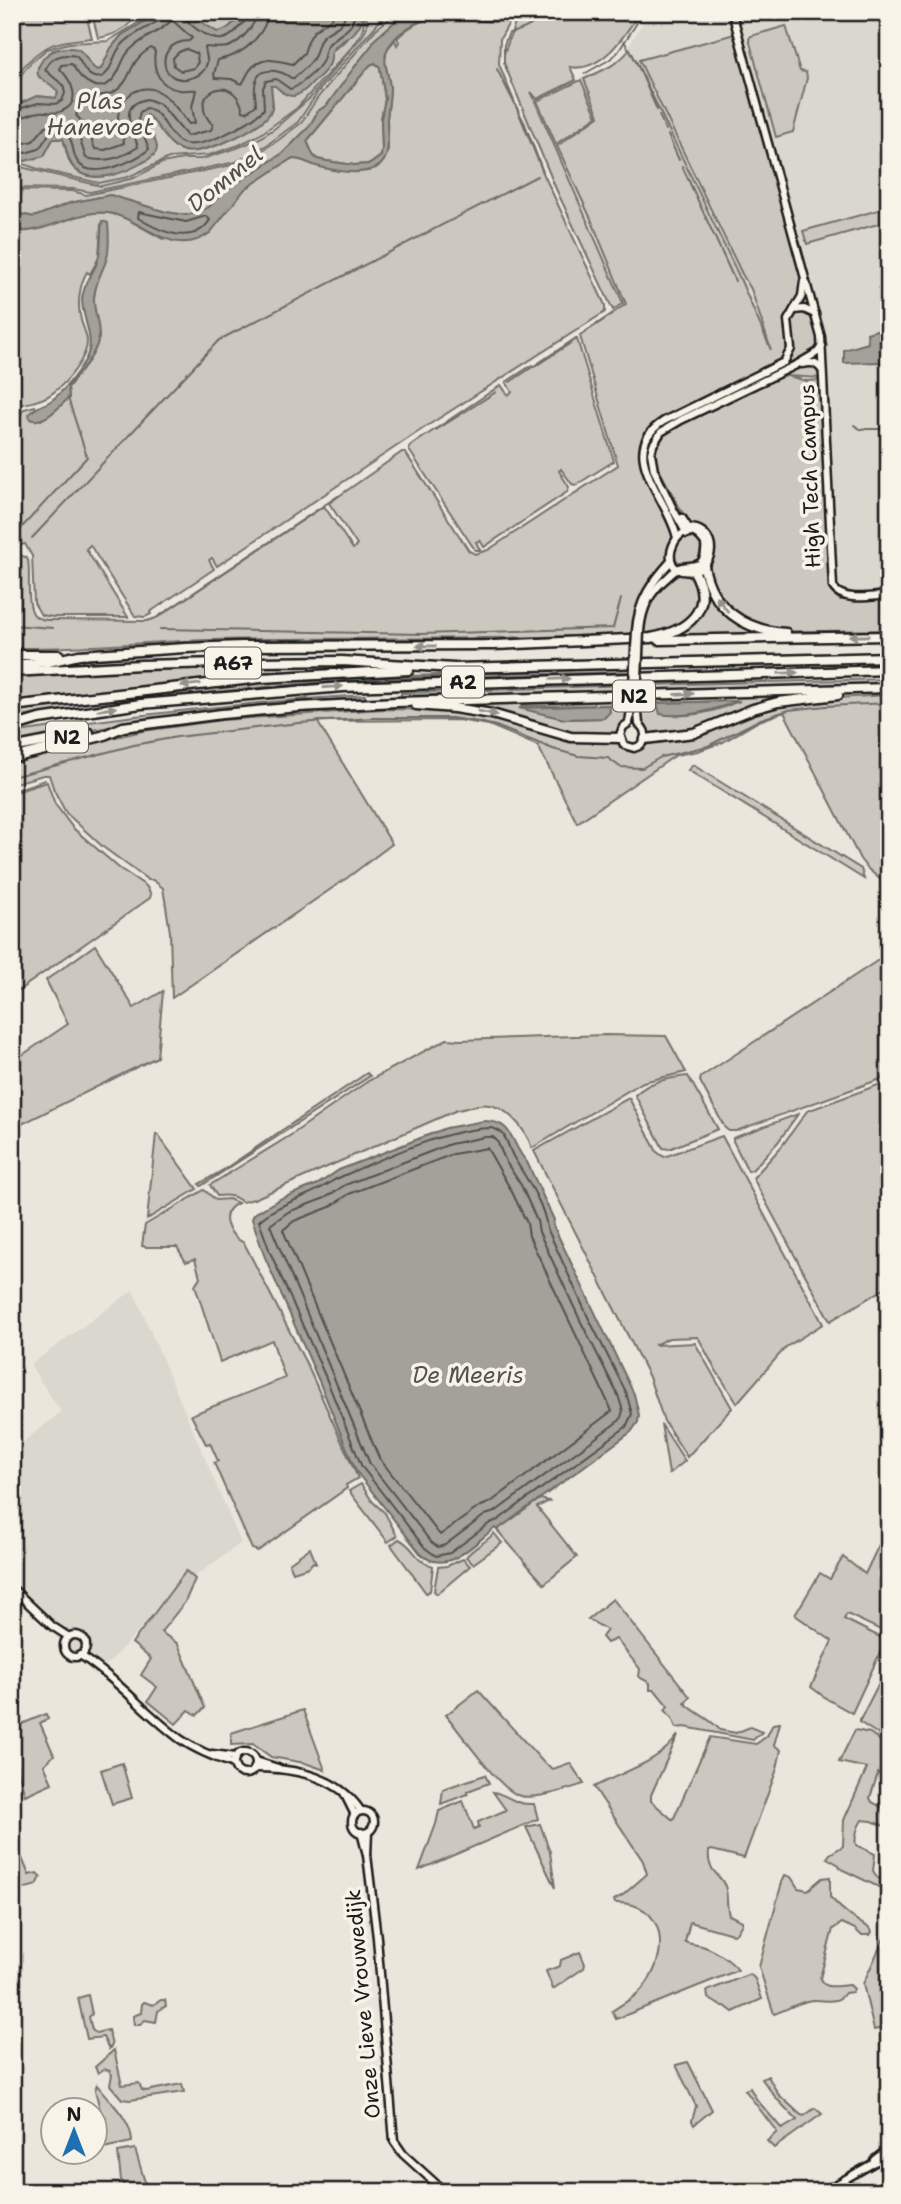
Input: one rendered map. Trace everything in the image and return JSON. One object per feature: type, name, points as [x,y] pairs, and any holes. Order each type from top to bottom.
[{"type":"highway","points":[[703,563],[719,602],[732,616],[745,624],[764,631],[830,636]]},
{"type":"highway","points":[[12,655],[243,646],[494,645],[651,638],[683,627],[694,617],[701,602],[701,587],[694,571]]},
{"type":"highway","points":[[586,641],[889,636]]},
{"type":"highway","points":[[12,665],[48,662],[79,654]]},
{"type":"highway","name":"A2","points":[[12,706],[248,680],[454,667],[889,657]]},
{"type":"highway","name":"A67","points":[[12,672],[141,665],[342,661],[454,667]]},
{"type":"highway","name":"A2","points":[[12,724],[167,701],[343,687],[889,670]]},
{"type":"highway","name":"N2","points":[[12,748],[123,727],[235,712],[396,702],[889,688]]},
{"type":"highway","name":"N2","points":[[645,739],[694,733],[778,702],[873,689]]},
{"type":"highway","name":"N2","points":[[396,702],[492,714],[571,737],[620,738]]},
{"type":"highway","points":[[12,758],[102,736],[123,727]]},
{"type":"street","name":"High Tech Campus","points":[[732,12],[816,314],[822,346],[832,587],[842,596],[889,595]]},
{"type":"street","name":"High Tech Campus","points":[[677,538],[643,462],[642,453],[647,435],[664,421],[784,362],[791,349],[788,320],[802,296],[805,277]]},
{"type":"street","points":[[794,310],[804,309],[816,314]]},
{"type":"street","name":"High Tech Campus","points":[[689,531],[672,506],[654,470],[653,445],[661,432],[796,365],[818,352],[822,346]]},
{"type":"street","points":[[796,365],[813,362],[823,372]]},
{"type":"street","points":[[689,531],[701,531],[710,542],[710,556],[694,571],[685,572],[671,561],[670,548],[677,538],[689,531]]},
{"type":"street","points":[[639,724],[629,723],[623,727],[620,738],[626,746],[634,748],[641,745],[645,739],[635,702],[638,612],[646,592],[671,561]]},
{"type":"street","points":[[638,631],[647,601],[657,587],[678,569],[703,563]]},
{"type":"street","points":[[629,723],[635,702]]},
{"type":"street","points":[[12,1588],[67,1640],[67,1653],[73,1657],[83,1653],[91,1655],[97,1665],[180,1738],[211,1754],[235,1761]]},
{"type":"street","points":[[67,1640],[75,1635],[81,1637],[86,1643],[83,1653]]},
{"type":"street","points":[[235,1761],[242,1753],[249,1753],[256,1765]]},
{"type":"street","points":[[235,1761],[237,1771],[243,1774],[250,1773],[256,1765]]},
{"type":"street","points":[[256,1765],[310,1774],[325,1780],[354,1800],[358,1813],[353,1825],[364,1832],[374,1825],[374,1818],[369,1813],[358,1813]]},
{"type":"street","name":"Onze Lieve Vrouwedijk","points":[[364,1832],[369,1848],[367,1855],[377,1938],[394,2141],[398,2149],[445,2192]]},
{"type":"street","points":[[823,2192],[889,2151]]},
{"type":"shaded area","points":[[12,12],[88,12],[86,14],[92,38],[70,40],[43,49],[20,71],[12,63]]},
{"type":"shaded area","points":[[104,12],[140,12],[122,30],[98,38],[94,22]]},
{"type":"shaded area","points":[[156,12],[161,12],[122,35],[101,69],[92,68],[86,57],[70,48],[53,50],[38,67],[40,76],[56,89],[56,98],[37,96],[12,107],[12,90],[31,62],[47,49],[69,43],[108,41]]},
{"type":"shaded area","points":[[185,12],[207,12],[222,16],[247,12],[226,29],[217,32]]},
{"type":"shaded area","points":[[360,12],[363,12],[364,18],[362,32],[352,47],[297,108],[261,134],[239,145],[209,155],[169,158],[128,177],[99,183],[12,160],[12,155],[25,161],[44,156],[53,139],[63,139],[70,163],[79,173],[98,177],[120,172],[147,160],[155,141],[144,117],[147,115],[171,143],[181,150],[201,150],[215,146],[264,120],[273,103],[271,86],[275,85],[283,93],[329,65],[332,51],[345,41],[361,20]]},
{"type":"shaded area","points":[[366,12],[392,12],[379,22],[318,92],[298,122],[267,145],[236,162],[90,192],[73,189],[12,188],[12,163],[101,186],[134,178],[162,163],[202,159],[260,138],[310,98],[363,35],[367,26]]},
{"type":"shaded area","points":[[398,12],[406,12],[374,40],[327,105],[318,111],[309,127],[283,153],[226,190],[209,207],[186,215],[166,212],[110,195],[70,203],[34,217],[12,212],[12,190],[73,191],[86,195],[237,164],[277,141],[301,123],[318,97],[376,29]]},
{"type":"shaded area","points":[[532,12],[640,12],[620,41],[602,58],[582,67],[570,67],[576,80],[537,99],[531,92],[623,303],[613,310],[556,189],[504,63],[504,54],[516,20]]},
{"type":"shaded area","points":[[649,12],[889,12],[889,614],[770,618],[709,509],[653,536],[593,326],[624,303],[556,145],[598,116],[582,78],[622,57]]},
{"type":"shaded area","points":[[435,17],[510,21],[500,39],[499,64],[544,175],[605,305],[605,312],[427,426],[217,566],[212,558],[209,560],[214,569],[150,612],[151,614],[145,617],[135,616],[90,545],[86,549],[128,617],[41,615],[34,603],[32,556],[25,544],[12,547],[12,427],[24,409],[35,406],[36,409],[33,410],[41,420],[69,398],[68,388],[93,353],[99,338],[94,297],[96,283],[103,267],[101,224],[99,258],[90,274],[87,272],[84,277],[80,295],[79,308],[87,339],[84,355],[59,388],[44,398],[23,404],[12,419],[12,230],[100,212],[123,217],[163,239],[236,198],[245,189],[291,159],[330,169],[369,171],[388,150],[390,89],[385,61],[387,49],[395,40],[397,45],[397,38],[410,27]]},
{"type":"shaded area","points":[[786,26],[800,71],[806,72],[807,78],[793,132],[776,137],[749,39],[751,36]]},
{"type":"shaded area","points":[[735,34],[801,271],[800,291],[786,318],[789,343],[783,360],[661,420],[644,434],[641,459],[674,533],[665,564],[651,579],[639,600],[632,634],[208,640],[12,648],[12,585],[21,578],[21,560],[12,558],[12,554],[26,557],[28,560],[30,605],[35,616],[41,619],[147,621],[156,618],[324,506],[353,549],[357,545],[329,503],[402,452],[405,452],[469,551],[475,554],[488,550],[618,465],[580,336],[626,304],[557,146],[599,116],[584,79],[615,63],[630,49],[738,274],[771,350],[751,289],[639,60]]},
{"type":"shaded area","points":[[375,63],[380,67],[385,99],[381,119],[381,156],[370,164],[354,165],[317,159],[307,141],[370,65]]},
{"type":"shaded area","points":[[581,80],[597,116],[556,144],[537,101]]},
{"type":"shaded area","points":[[889,207],[889,221],[807,244],[803,231]]},
{"type":"shaded area","points":[[803,311],[814,317],[819,346],[816,351],[782,369],[781,366],[791,356],[792,317]]},
{"type":"shaded area","points":[[577,339],[614,461],[576,485],[572,484],[561,469],[559,471],[569,487],[567,492],[484,547],[480,540],[476,542],[480,550],[475,550],[409,447],[501,385],[508,395],[512,392],[506,382]]},
{"type":"shaded area","points":[[806,364],[819,369],[821,378],[787,376],[807,381],[822,380],[831,592],[840,600],[889,599],[889,630],[777,630],[762,628],[737,616],[725,605],[709,577],[713,546],[687,521],[656,464],[655,450],[664,433]]},
{"type":"shaded area","points":[[685,537],[695,538],[701,546],[699,558],[691,563],[678,562],[674,556],[676,545]]},
{"type":"shaded area","points":[[679,575],[687,576],[697,585],[698,600],[692,615],[683,624],[672,629],[644,633],[649,606],[657,592]]},
{"type":"shaded area","points":[[705,579],[722,607],[739,623],[760,632],[793,636],[664,637],[685,629],[704,591]]},
{"type":"shaded area","points":[[354,665],[12,701],[12,676],[185,667]]},
{"type":"shaded area","points":[[629,668],[629,672],[422,677],[298,684],[12,718],[12,711],[299,680]]},
{"type":"shaded area","points":[[889,679],[889,683],[877,683],[877,686],[642,692],[641,685]]},
{"type":"shaded area","points":[[628,685],[628,693],[401,696],[401,693]]},
{"type":"shaded area","points":[[825,694],[795,697],[693,731],[648,735],[642,718],[642,698]],"holes":[[[737,701],[700,713],[670,715],[661,714],[657,703]]]},
{"type":"shaded area","points":[[365,695],[365,698],[299,702],[142,721],[12,745],[12,733],[56,726],[232,705]]},
{"type":"shaded area","points":[[889,695],[889,876],[880,879],[860,859],[784,712],[759,721],[723,742],[676,755],[577,823],[538,746],[489,725],[458,720],[317,721],[392,844],[172,998],[170,932],[163,888],[103,847],[66,813],[49,775],[12,784],[12,760],[143,731],[222,720],[382,709],[454,710],[492,717],[558,737],[616,740],[625,750],[638,750],[647,742],[673,738],[779,705],[818,699]]},
{"type":"shaded area","points":[[627,699],[628,716],[617,735],[571,735],[446,705]],"holes":[[[608,705],[610,708],[604,718],[565,719],[520,708]]]},
{"type":"shaded area","points":[[693,765],[861,869],[864,879],[688,770]]},
{"type":"shaded area","points":[[47,782],[55,804],[73,828],[119,868],[146,886],[151,894],[150,898],[12,995],[12,793]]},
{"type":"shaded area","points":[[95,945],[134,1008],[163,991],[157,1057],[12,1129],[12,1062],[68,1024],[46,980]]},
{"type":"shaded area","points":[[889,953],[889,1076],[736,1131],[725,1128],[700,1081],[701,1077]]},
{"type":"shaded area","points":[[666,1036],[686,1072],[643,1082],[532,1148],[519,1125],[505,1112],[497,1107],[479,1105],[457,1110],[254,1199],[242,1202],[230,1196],[217,1196],[210,1185],[291,1135],[368,1081],[447,1039]]},
{"type":"shaded area","points":[[367,1073],[370,1076],[201,1186],[199,1184],[223,1170]]},
{"type":"shaded area","points":[[688,1076],[718,1129],[669,1149],[663,1148],[635,1095],[653,1083]]},
{"type":"shaded area","points":[[889,1081],[889,1286],[830,1321],[753,1178],[781,1147],[807,1111]]},
{"type":"shaded area","points":[[629,1098],[657,1152],[664,1157],[722,1136],[823,1324],[786,1347],[737,1403],[698,1337],[669,1338],[654,1345],[695,1343],[732,1408],[687,1457],[664,1421],[649,1377],[534,1151]]},
{"type":"shaded area","points":[[798,1114],[778,1142],[748,1171],[733,1138]]},
{"type":"shaded area","points":[[156,1134],[197,1189],[147,1219]]},
{"type":"shaded area","points":[[204,1190],[216,1200],[229,1199],[238,1203],[228,1212],[226,1218],[229,1229],[244,1243],[309,1369],[358,1478],[258,1551],[252,1549],[214,1463],[218,1461],[210,1443],[206,1444],[191,1415],[285,1378],[272,1340],[220,1362],[195,1285],[200,1277],[195,1259],[186,1262],[177,1247],[142,1246],[145,1225]]},
{"type":"shaded area","points":[[133,1290],[241,1543],[179,1588],[96,1676],[12,1593],[12,1451],[61,1412],[30,1365]]},
{"type":"shaded area","points":[[661,1424],[685,1461],[669,1474]]},
{"type":"shaded area","points":[[361,1484],[372,1501],[385,1513],[397,1536],[388,1542],[349,1491]]},
{"type":"shaded area","points":[[540,1499],[549,1501],[537,1507],[577,1557],[544,1584],[497,1530]]},
{"type":"shaded area","points":[[889,1524],[889,1634],[847,1614],[844,1619],[886,1640],[852,1713],[811,1687],[832,1641],[795,1615],[820,1573],[830,1579],[843,1557],[865,1574]]},
{"type":"shaded area","points":[[494,1533],[502,1543],[473,1564],[466,1557]]},
{"type":"shaded area","points":[[399,1539],[422,1560],[433,1566],[430,1591],[426,1593],[391,1545]]},
{"type":"shaded area","points":[[310,1548],[316,1563],[293,1572],[289,1563]]},
{"type":"shaded area","points":[[463,1559],[470,1566],[437,1594],[434,1591],[438,1567]]},
{"type":"shaded area","points":[[186,1571],[195,1579],[185,1602],[161,1632],[178,1644],[205,1708],[197,1715],[189,1710],[176,1724],[148,1701],[157,1687],[141,1675],[151,1659],[132,1643]]},
{"type":"shaded area","points":[[613,1599],[690,1697],[685,1703],[689,1707],[720,1730],[736,1733],[750,1727],[762,1732],[753,1740],[685,1727],[676,1728],[665,1710],[668,1706],[655,1690],[650,1690],[650,1683],[639,1677],[640,1669],[616,1639],[607,1643],[602,1637],[607,1630],[588,1619]]},
{"type":"shaded area","points":[[883,1675],[889,1679],[889,1741],[859,1722]]},
{"type":"shaded area","points":[[478,1690],[543,1762],[553,1769],[570,1763],[584,1784],[527,1797],[512,1792],[502,1784],[446,1715]]},
{"type":"shaded area","points":[[303,1710],[325,1770],[305,1763],[271,1757],[253,1744],[231,1745],[231,1733]]},
{"type":"shaded area","points":[[46,1714],[48,1719],[40,1723],[54,1755],[44,1765],[52,1783],[25,1795],[12,1750],[12,1728]]},
{"type":"shaded area","points":[[780,1723],[774,1745],[781,1750],[777,1769],[744,1858],[709,1851],[711,1867],[726,1889],[729,1915],[742,1921],[742,1924],[736,1933],[732,1934],[690,1922],[685,1942],[712,1950],[738,1970],[616,2019],[612,2011],[639,1992],[651,1976],[660,1947],[659,1933],[654,1921],[645,1911],[632,1905],[615,1903],[614,1900],[647,1874],[643,1861],[594,1787],[650,1760],[670,1745],[678,1735],[651,1795],[651,1801],[673,1820],[710,1737],[756,1744],[767,1736],[773,1724]]},
{"type":"shaded area","points":[[855,1730],[870,1733],[889,1747],[889,1774],[878,1773],[870,1798],[872,1802],[889,1811],[889,1828],[862,1820],[856,1845],[875,1854],[873,1871],[878,1878],[889,1882],[889,1892],[841,1869],[827,1858],[843,1846],[844,1820],[867,1768],[839,1762]]},
{"type":"shaded area","points":[[122,1763],[132,1798],[112,1804],[101,1770]]},
{"type":"shaded area","points":[[485,1775],[489,1783],[441,1804],[443,1789]]},
{"type":"shaded area","points":[[493,1792],[521,1803],[534,1804],[538,1819],[419,1870],[439,1811],[463,1801],[474,1829],[479,1827],[478,1822],[506,1810]]},
{"type":"shaded area","points":[[540,1824],[550,1852],[555,1888],[526,1827]]},
{"type":"shaded area","points":[[15,1849],[29,1875],[37,1873],[41,1877],[37,1885],[12,1892],[12,1868],[16,1867],[12,1850]]},
{"type":"shaded area","points":[[785,1875],[791,1877],[798,1888],[808,1890],[822,1878],[830,1877],[830,1897],[872,1932],[870,1935],[861,1935],[842,1923],[833,1929],[820,1978],[828,1986],[850,1985],[854,1989],[852,1992],[845,1993],[837,2000],[807,2001],[774,2014],[759,1967]]},
{"type":"shaded area","points":[[889,1927],[889,2026],[874,2030],[863,1984]]},
{"type":"shaded area","points":[[580,1952],[584,1968],[553,1989],[546,1971],[560,1966],[561,1960]]},
{"type":"shaded area","points":[[750,1974],[755,1979],[762,1999],[733,2012],[708,1998],[707,1991]]},
{"type":"shaded area","points":[[88,1995],[92,2030],[96,2033],[108,2030],[112,2045],[109,2049],[103,2037],[87,2039],[78,1998]]},
{"type":"shaded area","points":[[165,2000],[166,2006],[158,2011],[156,2022],[145,2020],[140,2025],[134,2025],[133,2016],[141,2013],[144,2002],[153,2005]]},
{"type":"shaded area","points":[[114,2050],[122,2085],[139,2083],[142,2090],[146,2091],[182,2084],[184,2092],[122,2099],[110,2085],[110,2071],[104,2069],[98,2073],[95,2067]]},
{"type":"shaded area","points":[[688,2062],[712,2110],[694,2125],[692,2121],[696,2106],[676,2065]]},
{"type":"shaded area","points":[[768,2076],[778,2094],[801,2115],[804,2116],[815,2108],[822,2114],[774,2148],[767,2141],[777,2132],[745,2090],[750,2088],[782,2129],[797,2120],[762,2079]]},
{"type":"shaded area","points":[[97,2085],[106,2096],[97,2096]]},
{"type":"shaded area","points":[[108,2098],[128,2126],[132,2142],[108,2147]]},
{"type":"shaded area","points":[[135,2149],[147,2189],[129,2192],[121,2181],[118,2152]]},
{"type":"water","name":"Plas Hanevoet","points":[[161,12],[185,12],[217,32],[226,29],[247,12],[360,12],[362,20],[352,34],[333,49],[330,63],[308,87],[298,95],[291,96],[271,86],[272,107],[264,120],[243,134],[215,146],[201,150],[181,150],[171,143],[147,115],[144,118],[155,141],[155,153],[144,162],[118,174],[91,176],[75,169],[63,139],[53,139],[44,156],[25,161],[12,155],[12,107],[37,96],[56,98],[58,93],[38,75],[39,66],[47,55],[61,48],[78,49],[94,68],[101,69],[111,48],[122,35]]},
{"type":"water","points":[[406,12],[532,12],[511,20],[498,21],[435,17],[414,24],[395,38],[387,50],[385,63],[390,87],[388,149],[378,167],[357,172],[343,171],[291,159],[245,189],[210,233],[196,240],[170,240],[121,216],[108,213],[84,215],[35,230],[12,230],[12,212],[34,217],[70,203],[110,195],[166,212],[186,215],[209,207],[226,190],[283,153],[309,127],[318,111],[327,105],[374,40]],"holes":[[[375,63],[380,67],[385,99],[381,119],[381,156],[370,164],[354,165],[317,159],[307,141],[370,65]]]},
{"type":"water","points":[[102,221],[108,223],[109,247],[95,293],[99,331],[96,347],[68,387],[69,398],[41,420],[30,419],[31,412],[52,400],[65,387],[88,354],[90,338],[82,299],[99,254]]},
{"type":"water","points":[[889,326],[889,365],[880,362],[844,363],[844,350],[868,343],[867,333]]},
{"type":"water","points":[[740,701],[681,715],[660,714],[657,703]]},
{"type":"water","points":[[609,705],[610,712],[604,718],[564,719],[519,708]]},
{"type":"water","name":"De Meeris","points":[[484,1121],[494,1122],[507,1129],[527,1162],[554,1220],[553,1225],[634,1394],[639,1415],[631,1432],[468,1550],[440,1562],[430,1560],[420,1553],[356,1471],[264,1255],[252,1219],[254,1214],[280,1199],[318,1184],[339,1170],[446,1128]]},
{"type":"waterway","points":[[504,63],[504,45],[509,33],[529,26],[545,12]]},
{"type":"waterway","points":[[584,74],[618,52],[644,12]]},
{"type":"waterway","points":[[624,41],[636,61],[657,110]]},
{"type":"waterway","points":[[497,69],[525,124],[543,172]]},
{"type":"waterway","points":[[659,115],[666,130]]},
{"type":"waterway","points":[[668,135],[679,160]]},
{"type":"waterway","points":[[682,166],[735,281]]},
{"type":"waterway","points":[[32,538],[219,340],[537,176]]},
{"type":"waterway","points":[[580,335],[610,316]]},
{"type":"waterway","points":[[510,382],[576,338]]},
{"type":"waterway","points":[[436,430],[496,392]]},
{"type":"waterway","points":[[12,538],[87,457],[68,398]]},
{"type":"waterway","points":[[854,425],[860,429],[889,429]]},
{"type":"waterway","points":[[158,617],[338,496]]},
{"type":"waterway","points":[[160,629],[421,634],[613,628],[621,599]]},
{"type":"waterway","points":[[12,625],[53,628]]},
{"type":"waterway","points":[[12,777],[134,745],[177,737],[299,723],[372,718],[452,718],[479,722],[553,749],[578,756],[608,758],[620,767],[642,768],[661,757],[708,746],[761,719],[789,710],[889,703]]},
{"type":"waterway","points":[[12,791],[45,780]]},
{"type":"water label","name":"Dommel","points":[[225,179]]}]
